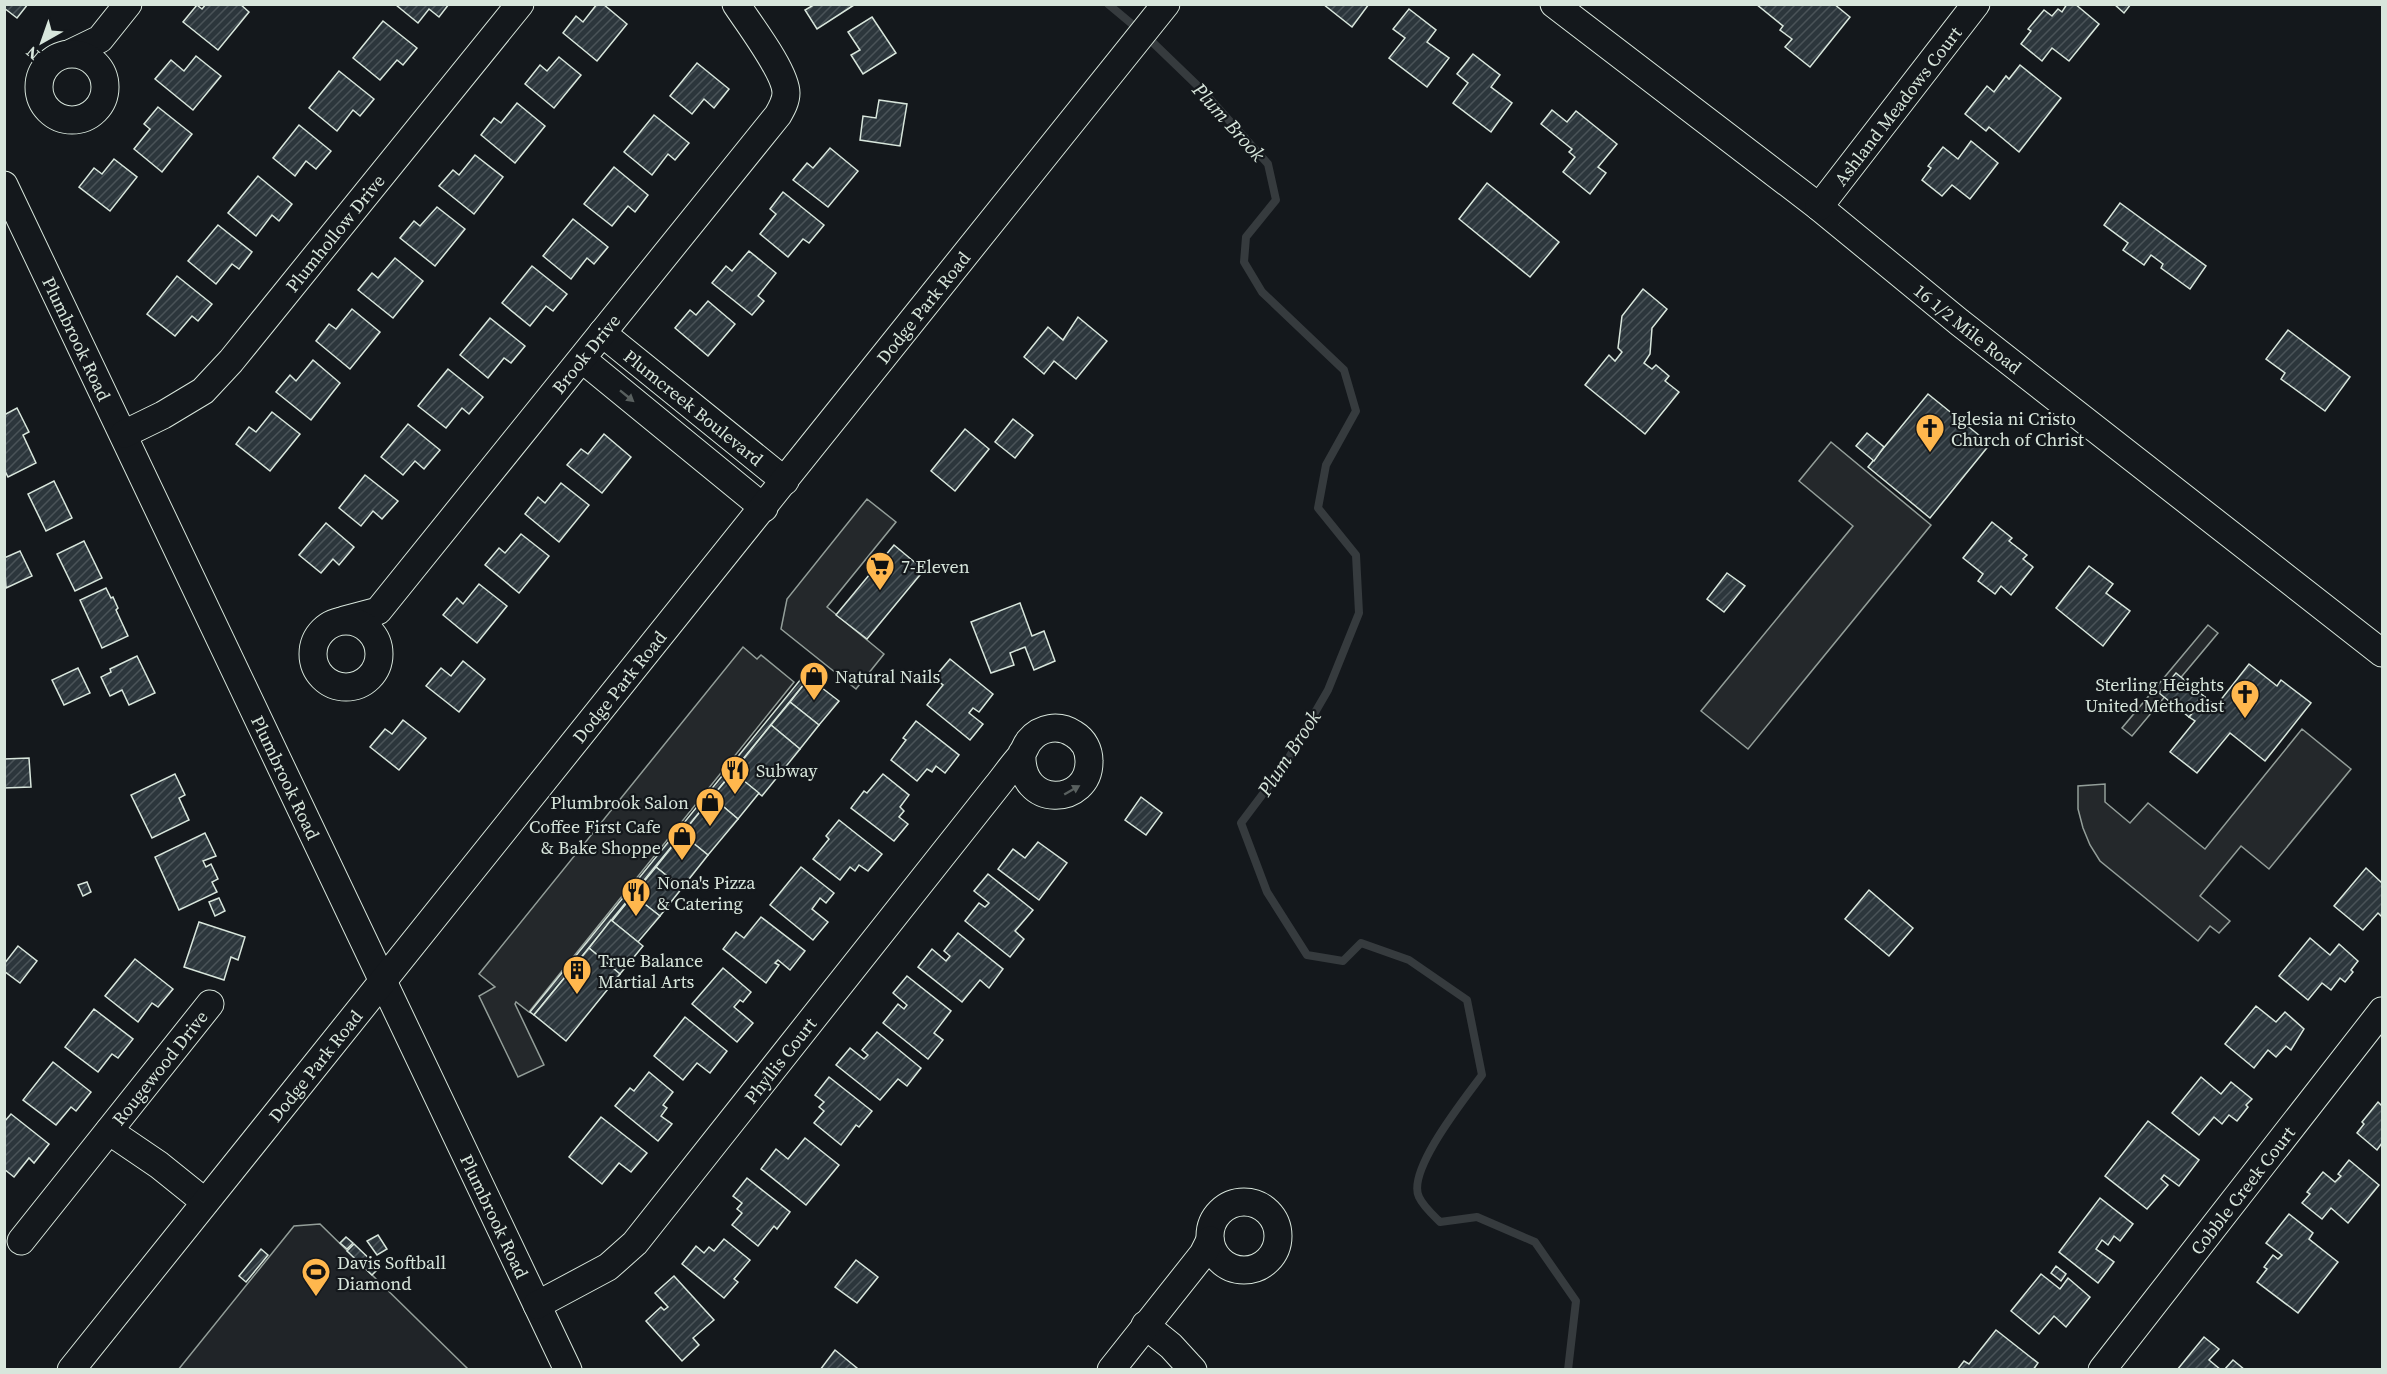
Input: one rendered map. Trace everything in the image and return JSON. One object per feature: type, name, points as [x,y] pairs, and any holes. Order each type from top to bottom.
[{"type":"street","points":[[100,39],[100,55],[106,88],[104,98],[90,115],[69,120],[58,117],[49,111],[39,92],[39,80],[43,70],[50,61],[60,55],[71,53],[100,39],[128,4]]},
{"type":"street","name":"Plumhollow Drive","points":[[124,434],[163,415],[203,391],[231,361],[520,4]]},
{"type":"street","name":"Brook Drive","points":[[378,612],[784,106],[786,94],[783,78],[736,4]]},
{"type":"street","name":"16 1/2 Mile Road","points":[[1554,4],[1818,207],[1959,321],[2382,653]]},
{"type":"street","name":"Ashland Meadows Court","points":[[1818,207],[1976,4]]},
{"type":"street","name":"Dodge Park Road","points":[[71,1370],[1163,8]]},
{"type":"street","points":[[71,53],[82,54],[92,59],[104,77]]},
{"type":"street","name":"Plumbrook Road","points":[[4,185],[11,214],[124,434],[568,1370]]},
{"type":"street","name":"Plumcreek Boulevard","points":[[602,333],[785,481]]},
{"type":"street","name":"Plumcreek Boulevard","points":[[582,359],[764,508]]},
{"type":"street","points":[[378,612],[376,626],[380,655],[378,666],[364,682],[354,686],[343,687],[323,678],[316,669],[313,647],[324,628],[334,622],[378,612]]},
{"type":"street","points":[[344,620],[366,626],[374,634],[378,644]]},
{"type":"street","name":"Phyllis Court","points":[[537,1305],[608,1267],[635,1243],[1035,735],[1056,728],[1077,735],[1089,753],[1087,775],[1081,784],[1062,795],[1051,795],[1040,792],[1031,785],[1014,782],[997,786]]},
{"type":"street","points":[[1022,753],[1024,776],[1031,785]]},
{"type":"street","name":"Rougewood Drive","points":[[21,1241],[210,1004]]},
{"type":"street","name":"Cobble Creek Court","points":[[2102,1370],[2382,1011]]},
{"type":"street","name":"Rougewood Drive","points":[[109,1131],[159,1165],[205,1202]]},
{"type":"street","points":[[1192,1267],[1229,1266],[1252,1269],[1262,1265],[1270,1257],[1278,1237],[1276,1226],[1271,1216],[1254,1203],[1232,1204],[1223,1209],[1215,1218],[1211,1228],[1210,1240],[1214,1251],[1220,1260],[1229,1266]]},
{"type":"street","points":[[1111,1370],[1192,1267],[1210,1240]]},
{"type":"street","points":[[1145,1325],[1171,1346],[1193,1370]]},
{"type":"shaded area","points":[[1831,442],[1931,525],[1748,749],[1701,711],[1853,526],[1799,481]]},
{"type":"shaded area","points":[[867,499],[896,522],[827,607],[884,654],[856,689],[781,629],[787,599]]},
{"type":"shaded area","points":[[2208,625],[2218,633],[2132,736],[2122,728]]},
{"type":"shaded area","points":[[743,647],[757,659],[761,655],[794,682],[529,1012],[516,1002],[544,1065],[518,1077],[479,996],[495,987],[479,974]]},
{"type":"shaded area","points":[[2302,729],[2351,769],[2269,869],[2241,846],[2200,896],[2230,921],[2219,933],[2210,926],[2198,941],[2100,861],[2090,845],[2078,809],[2078,786],[2105,784],[2105,802],[2130,823],[2148,803],[2205,849]]},
{"type":"shaded area","name":"Davis Softball Diamond","points":[[320,1224],[468,1369],[178,1370],[294,1226]]},
{"type":"building","points":[[4,4],[28,4],[17,18],[4,8]]},
{"type":"building","points":[[206,4],[240,4],[249,12],[218,50],[183,22],[197,5],[202,9]]},
{"type":"building","points":[[449,4],[439,17],[429,9],[418,23],[396,5]]},
{"type":"building","points":[[597,4],[603,4],[627,24],[597,61],[563,33],[576,16],[583,22]]},
{"type":"building","points":[[812,4],[854,5],[817,29],[805,10]]},
{"type":"building","points":[[1323,4],[1369,4],[1352,27]]},
{"type":"building","points":[[1756,4],[1834,4],[1850,17],[1810,67],[1785,47],[1792,39],[1780,30],[1783,26]]},
{"type":"building","points":[[2067,4],[2075,4],[2099,24],[2069,61],[2052,48],[2042,61],[2021,44],[2031,31],[2028,29],[2044,10],[2052,16],[2058,9],[2062,12]]},
{"type":"building","points":[[2114,4],[2131,4],[2124,13]]},
{"type":"building","points":[[1409,9],[1436,30],[1427,42],[1449,58],[1427,87],[1389,58],[1405,38],[1393,29]]},
{"type":"building","points":[[872,17],[896,53],[863,74],[851,55],[860,50],[848,32]]},
{"type":"building","points":[[383,21],[417,48],[403,65],[397,60],[380,80],[353,58]]},
{"type":"building","points":[[1473,54],[1500,75],[1491,87],[1512,103],[1491,132],[1453,103],[1468,83],[1457,74]]},
{"type":"building","points":[[196,56],[221,76],[193,110],[155,79],[171,60],[184,71]]},
{"type":"building","points":[[559,57],[581,75],[554,108],[525,84],[540,65],[547,71]]},
{"type":"building","points":[[697,63],[729,89],[714,108],[704,99],[692,114],[670,96]]},
{"type":"building","points":[[2020,65],[2061,98],[2019,152],[1989,127],[1986,131],[1965,114],[1987,86],[1994,92],[2006,76],[2009,79]]},
{"type":"building","points":[[339,71],[374,99],[360,116],[353,110],[337,131],[309,108]]},
{"type":"building","points":[[879,100],[907,104],[900,146],[860,140],[863,116],[876,118]]},
{"type":"building","points":[[517,103],[545,126],[515,163],[481,135],[494,118],[501,123]]},
{"type":"building","points":[[158,107],[192,134],[162,172],[134,149],[150,129],[144,124]]},
{"type":"building","points":[[1552,110],[1567,122],[1576,111],[1617,144],[1598,167],[1606,173],[1590,194],[1563,172],[1575,157],[1569,152],[1572,149],[1541,124]]},
{"type":"building","points":[[654,115],[689,143],[675,160],[668,154],[652,175],[624,152]]},
{"type":"building","points":[[299,125],[331,151],[316,169],[306,161],[295,176],[273,158]]},
{"type":"building","points":[[1971,141],[1998,163],[1970,199],[1952,185],[1942,196],[1922,180],[1931,168],[1928,166],[1943,147],[1958,159]]},
{"type":"building","points":[[830,148],[858,171],[828,207],[793,180],[807,163],[813,168]]},
{"type":"building","points":[[475,155],[503,177],[474,214],[439,186],[453,170],[459,175]]},
{"type":"building","points":[[114,159],[137,177],[110,211],[79,187],[94,168],[102,174]]},
{"type":"building","points":[[614,167],[648,195],[635,212],[628,206],[612,226],[584,204]]},
{"type":"building","points":[[258,176],[292,204],[279,221],[272,215],[256,236],[228,213]]},
{"type":"building","points":[[1487,183],[1559,242],[1530,277],[1459,219]]},
{"type":"building","points":[[783,192],[824,225],[809,243],[803,239],[788,257],[760,234],[776,214],[770,209]]},
{"type":"building","points":[[2120,203],[2206,266],[2190,289],[2161,268],[2163,264],[2151,255],[2144,265],[2123,250],[2128,243],[2104,225]]},
{"type":"building","points":[[437,207],[465,229],[435,266],[400,238],[414,221],[420,226]]},
{"type":"building","points":[[573,219],[608,247],[594,264],[587,258],[571,279],[543,256]]},
{"type":"building","points":[[218,225],[252,252],[239,269],[232,264],[216,284],[188,261]]},
{"type":"building","points":[[749,251],[776,273],[758,296],[764,301],[752,315],[712,283],[726,266],[732,271]]},
{"type":"building","points":[[395,258],[423,281],[393,318],[358,290],[372,273],[378,278]]},
{"type":"building","points":[[532,266],[567,294],[553,311],[546,306],[530,326],[502,303]]},
{"type":"building","points":[[177,276],[212,304],[198,321],[192,316],[175,336],[147,314]]},
{"type":"building","points":[[1643,289],[1667,309],[1652,328],[1650,354],[1644,363],[1652,369],[1656,365],[1669,376],[1665,381],[1679,392],[1645,434],[1585,385],[1609,355],[1615,361],[1622,352],[1618,348],[1622,316]]},
{"type":"building","points":[[708,301],[735,324],[708,356],[675,328],[690,310],[696,315]]},
{"type":"building","points":[[352,309],[380,332],[350,369],[316,341],[329,324],[336,329]]},
{"type":"building","points":[[1078,317],[1107,341],[1076,379],[1054,361],[1044,374],[1024,357],[1048,327],[1063,340]]},
{"type":"building","points":[[490,318],[525,346],[511,363],[504,358],[488,378],[460,355]]},
{"type":"building","points":[[2288,330],[2350,377],[2325,411],[2281,379],[2285,373],[2266,359]]},
{"type":"building","points":[[313,360],[340,383],[311,420],[276,392],[290,375],[296,381]]},
{"type":"building","points":[[448,369],[483,397],[469,414],[462,408],[446,428],[418,406]]},
{"type":"building","name":"Iglesia ni Cristo Church of Christ","points":[[1928,394],[1990,444],[1930,518],[1868,467]]},
{"type":"building","points":[[17,408],[29,432],[23,435],[36,463],[8,477],[4,469],[4,415]]},
{"type":"building","points":[[272,412],[300,434],[270,471],[236,444],[249,427],[256,432]]},
{"type":"building","points":[[1013,419],[1033,435],[1015,458],[995,442]]},
{"type":"building","points":[[408,424],[440,450],[424,469],[415,461],[403,475],[381,457]]},
{"type":"building","points":[[965,429],[989,449],[955,491],[931,471]]},
{"type":"building","points":[[1867,433],[1884,447],[1874,461],[1856,446]]},
{"type":"building","points":[[604,434],[631,457],[602,493],[567,465],[581,449],[588,454]]},
{"type":"building","points":[[365,475],[398,501],[382,519],[373,511],[361,526],[339,508]]},
{"type":"building","points":[[54,481],[72,518],[46,531],[28,494]]},
{"type":"building","points":[[561,483],[589,505],[559,542],[525,514],[538,497],[545,503]]},
{"type":"building","points":[[1992,522],[2012,538],[2009,541],[2027,555],[2023,559],[2033,567],[2011,595],[2001,586],[1995,594],[1978,581],[1983,574],[1963,558]]},
{"type":"building","points":[[326,523],[354,547],[339,565],[333,559],[321,573],[299,555]]},
{"type":"building","points":[[521,534],[549,556],[519,593],[485,565],[499,548],[505,553]]},
{"type":"building","points":[[84,541],[102,578],[75,591],[57,554]]},
{"type":"building","name":"7-Eleven","points":[[894,545],[924,570],[867,639],[836,615]]},
{"type":"building","points":[[20,551],[32,576],[6,588],[4,558]]},
{"type":"building","points":[[2089,566],[2113,584],[2106,593],[2130,611],[2103,646],[2056,608]]},
{"type":"building","points":[[1727,573],[1745,586],[1724,612],[1707,599]]},
{"type":"building","points":[[479,584],[507,606],[477,643],[443,615],[457,598],[463,604]]},
{"type":"building","points":[[106,588],[111,598],[113,597],[118,608],[116,610],[128,636],[102,648],[80,600]]},
{"type":"building","points":[[1020,603],[1032,636],[1044,631],[1055,661],[1034,670],[1025,647],[1010,653],[1014,665],[991,673],[971,622]]},
{"type":"building","points":[[137,656],[155,693],[129,705],[122,690],[110,696],[101,677],[111,672],[110,669]]},
{"type":"building","points":[[950,659],[993,694],[979,712],[973,708],[969,713],[983,724],[970,740],[927,705],[943,685],[934,678]]},
{"type":"building","points":[[463,661],[485,679],[459,712],[426,686],[441,668],[451,676]]},
{"type":"building","name":"Sterling Heights United Methodist","points":[[2249,664],[2277,686],[2281,680],[2311,703],[2265,761],[2230,733],[2197,773],[2170,752],[2195,721],[2189,717],[2205,697],[2216,706]]},
{"type":"building","points":[[78,668],[90,693],[64,705],[52,680]]},
{"type":"building","points":[[2176,673],[2205,697],[2189,717],[2159,693]]},
{"type":"building","points":[[805,674],[809,678],[534,1015],[530,1012]]},
{"type":"building","name":"Natural Nails","points":[[809,678],[839,701],[819,725],[790,702]]},
{"type":"building","points":[[790,702],[819,725],[800,749],[771,725]]},
{"type":"building","points":[[403,720],[426,738],[399,770],[370,747],[385,729],[392,734]]},
{"type":"building","points":[[916,721],[959,755],[945,773],[936,766],[932,772],[927,769],[917,781],[891,760],[906,740],[903,738]]},
{"type":"building","points":[[771,725],[800,749],[762,796],[733,772]]},
{"type":"building","points":[[29,758],[31,787],[4,788],[4,759]]},
{"type":"building","name":"Subway","points":[[733,772],[759,793],[738,819],[712,797]]},
{"type":"building","points":[[175,774],[185,795],[179,798],[189,820],[152,838],[131,795]]},
{"type":"building","points":[[883,774],[909,795],[900,807],[904,811],[899,817],[908,824],[894,841],[851,808],[864,791],[867,793]]},
{"type":"building","name":"Plumbrook Salon","points":[[712,797],[738,819],[708,855],[682,834]]},
{"type":"building","points":[[1141,797],[1162,813],[1146,835],[1125,820]]},
{"type":"building","points":[[839,820],[882,854],[868,871],[859,865],[855,871],[850,867],[840,880],[813,859],[829,839],[826,836]]},
{"type":"building","points":[[205,833],[216,856],[203,861],[206,867],[211,864],[218,879],[212,882],[217,892],[179,910],[155,857]]},
{"type":"building","name":"Coffee First Cafe & Bake Shoppe","points":[[682,834],[708,855],[682,888],[656,867]]},
{"type":"building","points":[[1038,842],[1067,863],[1039,900],[998,869],[1013,849],[1025,858]]},
{"type":"building","points":[[656,867],[682,888],[660,916],[633,895]]},
{"type":"building","points":[[801,867],[834,893],[826,903],[820,898],[812,909],[828,922],[813,940],[770,905]]},
{"type":"building","points":[[2366,868],[2382,883],[2382,917],[2378,913],[2363,930],[2334,906]]},
{"type":"building","points":[[988,874],[1033,910],[1015,931],[1024,939],[1010,957],[965,921],[979,903],[985,907],[989,903],[974,891]]},
{"type":"building","points":[[87,882],[91,892],[83,896],[78,885]]},
{"type":"building","points":[[1869,890],[1913,928],[1889,956],[1845,919]]},
{"type":"building","name":"Nona's Pizza & Catering","points":[[633,895],[660,916],[638,942],[612,921]]},
{"type":"building","points":[[219,898],[225,911],[215,916],[209,902]]},
{"type":"building","points":[[761,917],[805,951],[790,970],[778,960],[775,963],[779,965],[766,983],[723,949],[736,932],[744,938]]},
{"type":"building","points":[[611,920],[643,946],[620,974],[589,948]]},
{"type":"building","points":[[199,922],[245,937],[238,960],[231,957],[224,980],[184,967]]},
{"type":"building","points":[[958,933],[1003,969],[989,988],[980,980],[962,1002],[918,967],[932,949],[946,961],[950,956],[944,951]]},
{"type":"building","points":[[2310,938],[2330,955],[2339,944],[2358,961],[2345,982],[2340,978],[2331,990],[2322,983],[2308,1000],[2279,976]]},
{"type":"building","points":[[18,946],[37,961],[20,983],[4,971],[4,964]]},
{"type":"building","name":"True Balance Martial Arts","points":[[589,948],[620,974],[566,1041],[534,1015]]},
{"type":"building","points":[[135,959],[173,989],[158,1007],[152,1003],[138,1022],[105,996]]},
{"type":"building","points":[[723,968],[751,992],[743,1002],[740,1000],[734,1007],[753,1023],[737,1042],[692,1004]]},
{"type":"building","points":[[907,976],[951,1011],[934,1033],[943,1040],[928,1059],[883,1023],[898,1004],[904,1009],[907,1005],[893,993]]},
{"type":"building","points":[[2256,1006],[2276,1022],[2285,1012],[2304,1029],[2291,1050],[2286,1046],[2276,1057],[2268,1050],[2254,1068],[2225,1044]]},
{"type":"building","points":[[94,1009],[133,1039],[118,1058],[112,1054],[98,1072],[65,1047]]},
{"type":"building","points":[[685,1017],[727,1051],[710,1073],[697,1063],[683,1080],[654,1056]]},
{"type":"building","points":[[877,1032],[921,1068],[907,1086],[898,1079],[880,1100],[836,1065],[850,1048],[864,1059],[868,1055],[862,1050]]},
{"type":"building","points":[[53,1062],[91,1092],[76,1111],[71,1107],[56,1125],[23,1100]]},
{"type":"building","points":[[649,1072],[673,1092],[663,1105],[667,1108],[661,1116],[672,1124],[658,1141],[615,1106],[630,1088],[634,1091]]},
{"type":"building","points":[[829,1077],[872,1111],[859,1127],[856,1125],[841,1145],[814,1123],[824,1111],[819,1107],[824,1102],[815,1095]]},
{"type":"building","points":[[2201,1077],[2221,1094],[2231,1082],[2252,1099],[2237,1121],[2229,1115],[2222,1124],[2214,1117],[2199,1135],[2172,1113]]},
{"type":"building","points":[[2378,1102],[2382,1106],[2382,1143],[2377,1150],[2357,1133],[2364,1124],[2362,1122]]},
{"type":"building","points":[[11,1114],[49,1144],[34,1163],[29,1158],[14,1177],[4,1169],[4,1122]]},
{"type":"building","points":[[601,1117],[647,1153],[631,1172],[619,1163],[602,1184],[569,1157]]},
{"type":"building","points":[[2148,1121],[2199,1160],[2179,1186],[2164,1175],[2161,1179],[2168,1185],[2147,1209],[2105,1176]]},
{"type":"building","points":[[805,1138],[839,1165],[806,1205],[761,1169],[776,1149],[788,1159]]},
{"type":"building","points":[[2349,1160],[2379,1185],[2348,1223],[2331,1208],[2322,1219],[2302,1203],[2310,1194],[2307,1192],[2323,1172],[2335,1182],[2341,1176],[2338,1174]]},
{"type":"building","points":[[747,1178],[790,1212],[777,1229],[774,1226],[758,1246],[732,1225],[742,1213],[737,1209],[742,1203],[733,1196]]},
{"type":"building","points":[[2100,1198],[2133,1224],[2120,1241],[2114,1236],[2108,1245],[2102,1240],[2096,1249],[2114,1262],[2098,1283],[2059,1252]]},
{"type":"building","points":[[2289,1214],[2313,1233],[2309,1239],[2338,1262],[2298,1313],[2257,1282],[2267,1269],[2264,1267],[2273,1255],[2278,1259],[2282,1255],[2266,1243]]},
{"type":"building","points":[[378,1235],[387,1249],[377,1255],[367,1241]]},
{"type":"building","points":[[346,1237],[353,1243],[347,1249],[340,1243]]},
{"type":"building","points":[[724,1239],[750,1260],[734,1279],[738,1282],[724,1298],[682,1264],[696,1246],[704,1253],[709,1247],[714,1251]]},
{"type":"building","points":[[354,1244],[379,1268],[372,1275],[347,1251]]},
{"type":"building","points":[[261,1249],[268,1255],[246,1282],[239,1276]]},
{"type":"building","points":[[856,1260],[878,1277],[857,1303],[835,1287]]},
{"type":"building","points":[[2056,1266],[2066,1274],[2061,1281],[2051,1273]]},
{"type":"building","points":[[2041,1274],[2060,1289],[2068,1278],[2090,1297],[2066,1327],[2054,1316],[2039,1334],[2011,1311]]},
{"type":"building","points":[[674,1276],[714,1320],[693,1338],[699,1345],[682,1361],[646,1321],[661,1307],[664,1310],[668,1307],[655,1293]]},
{"type":"building","points":[[1996,1330],[2038,1363],[2033,1370],[1957,1370],[1964,1361],[1969,1364]]},
{"type":"building","points":[[2204,1337],[2219,1349],[2209,1360],[2221,1370],[2177,1370]]},
{"type":"building","points":[[835,1350],[857,1368],[855,1370],[820,1370]]},
{"type":"building","points":[[2233,1360],[2245,1370],[2224,1370]]},
{"type":"waterway","name":"Plum Brook","points":[[1108,4],[1145,35],[1202,90],[1268,164],[1276,200],[1246,237],[1244,262],[1262,292],[1344,370],[1356,411],[1326,465],[1318,508],[1356,555],[1359,613],[1328,690],[1284,766],[1241,823],[1267,892],[1307,955],[1343,961],[1361,943],[1409,960],[1467,1000],[1482,1075],[1429,1153],[1417,1185],[1419,1197],[1440,1222],[1477,1217],[1535,1242],[1576,1301],[1568,1370]]},
{"type":"place","name":"Iglesia ni Cristo Church of Christ","points":[[1930,454]]},
{"type":"place","name":"7-Eleven","points":[[880,592]]},
{"type":"place","name":"Natural Nails","points":[[814,702]]},
{"type":"place","name":"Sterling Heights United Methodist","points":[[2245,720]]},
{"type":"place","name":"Subway","points":[[735,796]]},
{"type":"place","name":"Plumbrook Salon","points":[[710,828]]},
{"type":"place","name":"Coffee First Cafe & Bake Shoppe","points":[[682,862]]},
{"type":"place","name":"Nona's Pizza & Catering","points":[[636,918]]},
{"type":"place","name":"True Balance Martial Arts","points":[[577,996]]},
{"type":"place","name":"Davis Softball Diamond","points":[[316,1298]]}]
